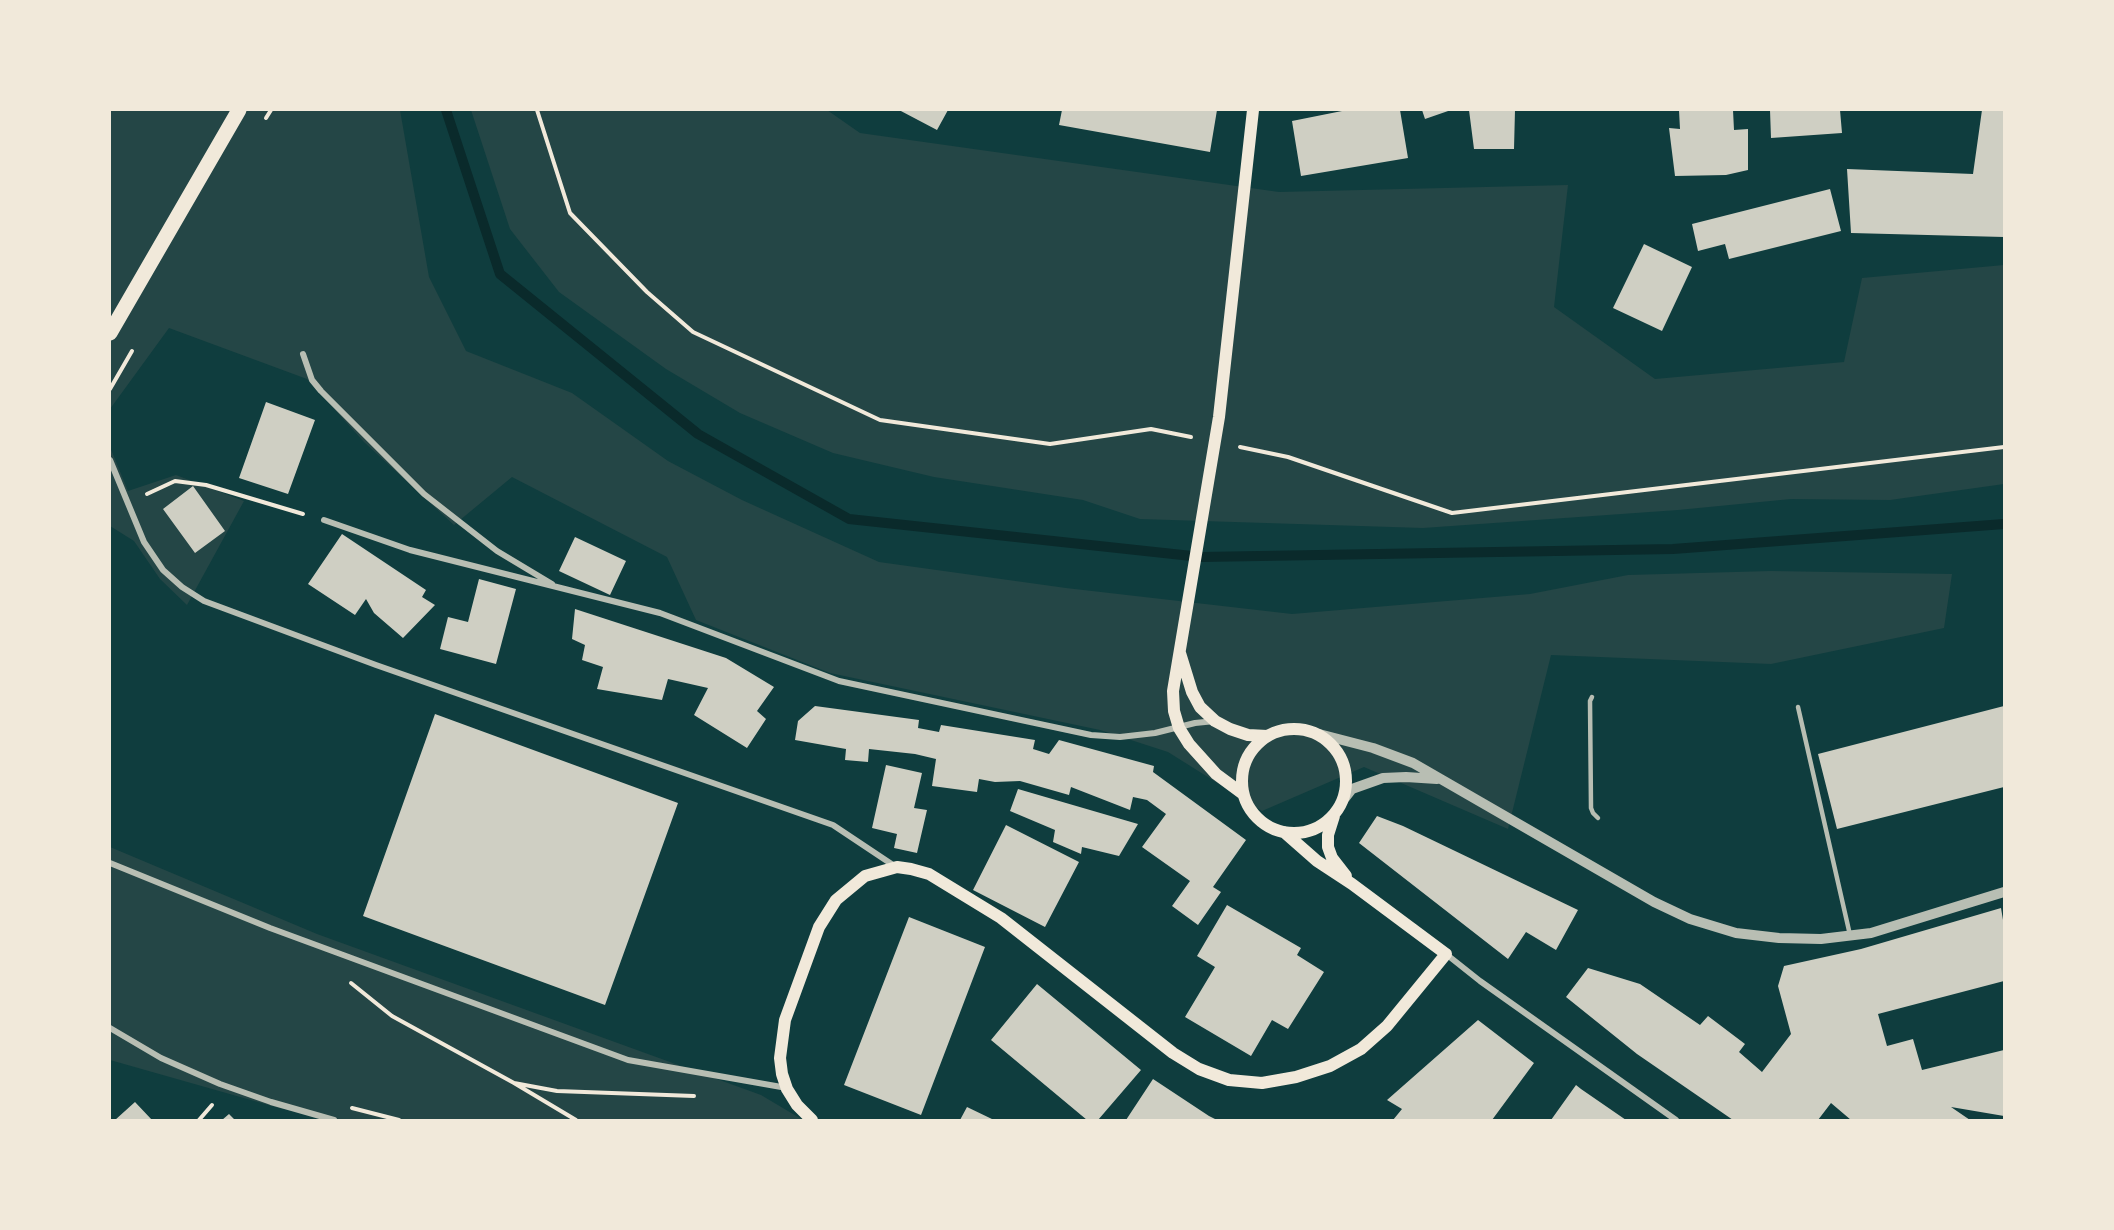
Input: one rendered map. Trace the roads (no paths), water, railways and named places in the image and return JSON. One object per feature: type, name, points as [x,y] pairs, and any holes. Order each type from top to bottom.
[{"type":"main road","points":[[110,333],[239,110]]},
{"type":"main road","points":[[1243,794],[1216,774],[1200,758],[1179,728],[1174,711],[1173,691],[1219,417],[1253,110]]},
{"type":"main road","points":[[1179,655],[1192,692],[1200,707],[1215,721],[1248,735],[1267,736]]},
{"type":"main road","points":[[1334,816],[1319,828],[1302,834],[1270,828],[1258,819],[1243,794],[1242,777],[1245,761],[1254,746],[1267,736],[1284,729],[1301,729],[1318,734],[1331,743],[1340,754],[1346,768],[1347,783],[1345,798],[1334,816],[1328,835],[1328,847],[1336,864],[1352,884]]},
{"type":"main road","points":[[812,1120],[787,1089],[782,1074],[780,1058],[785,1020],[819,927],[836,900],[865,876],[897,867],[929,874],[992,912],[1173,1053],[1199,1070],[1229,1080],[1262,1083],[1296,1077],[1330,1066],[1361,1049],[1387,1026],[1446,954],[1352,884],[1317,861],[1284,832]]},
{"type":"street","points":[[303,354],[312,380],[321,391],[424,494],[497,551],[560,588]]},
{"type":"street","points":[[110,460],[144,542],[163,570],[182,587],[204,601],[376,665],[832,825],[897,867]]},
{"type":"street","points":[[324,520],[410,550],[660,614],[839,681],[1091,735],[1120,737],[1215,721]]},
{"type":"street","points":[[1318,734],[1373,748],[1413,763],[1654,902],[1690,919],[1736,933],[1779,938],[1821,939],[1880,931],[2004,892]]},
{"type":"street","points":[[1345,798],[1352,789],[1383,778],[1406,777],[1440,780]]},
{"type":"street","points":[[110,862],[290,935],[628,1060],[787,1089]]},
{"type":"street","points":[[1446,954],[1480,981],[1676,1120]]},
{"type":"street","points":[[110,1028],[119,1036],[161,1058],[220,1084],[271,1102],[334,1120]]},
{"type":"lane","points":[[1592,697],[1590,700],[1591,808],[1598,818]]},
{"type":"lane","points":[[1798,707],[1850,935]]},
{"type":"waterway","points":[[446,110],[500,274],[698,434],[849,519],[1201,557],[1673,549],[2004,524]]}]
